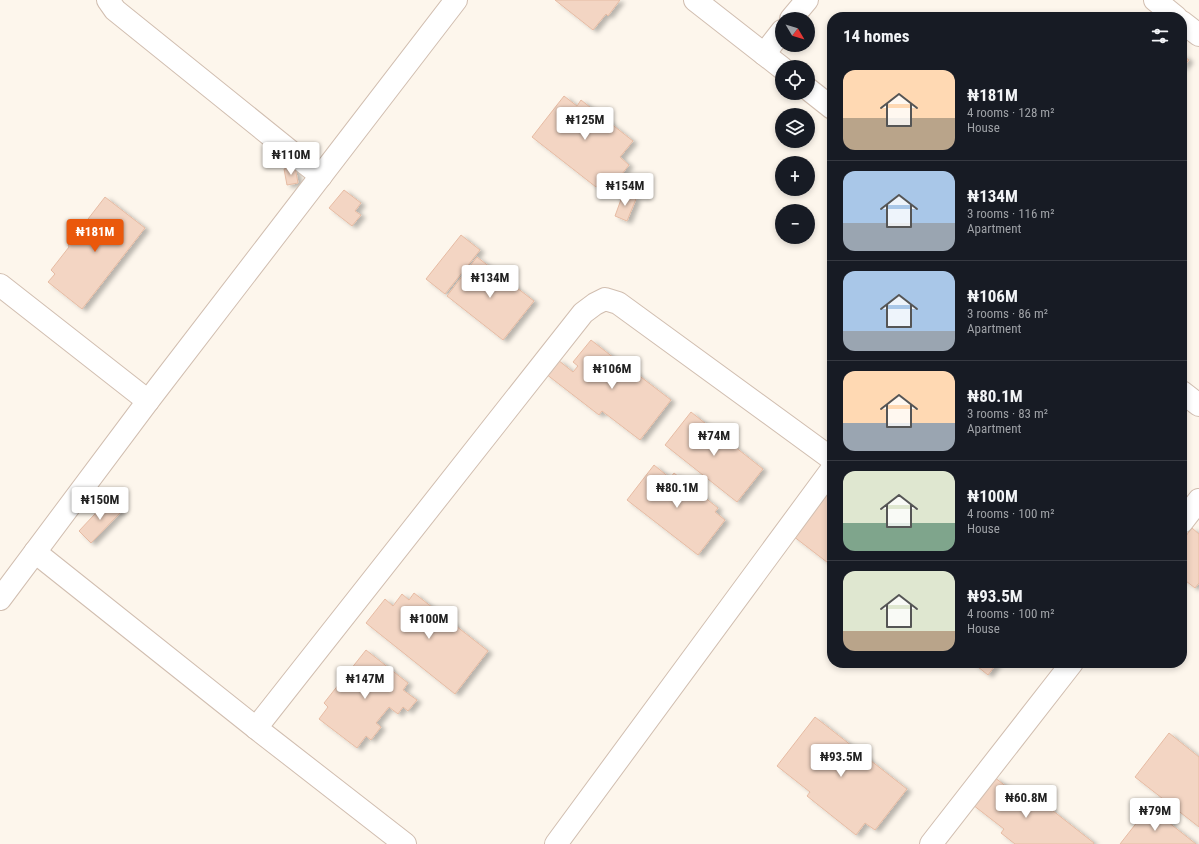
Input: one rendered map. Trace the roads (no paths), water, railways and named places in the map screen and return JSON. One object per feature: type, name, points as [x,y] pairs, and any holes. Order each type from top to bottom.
[{"type":"street","points":[[108,0],[115,10],[321,176]]},
{"type":"street","points":[[0,599],[148,401],[456,0]]},
{"type":"street","points":[[694,0],[775,63]]},
{"type":"street","points":[[797,12],[807,0]]},
{"type":"street","points":[[1155,0],[1170,12]]},
{"type":"street","points":[[1187,26],[1199,35]]},
{"type":"street","points":[[764,54],[775,40]]},
{"type":"street","points":[[815,95],[827,104]]},
{"type":"street","points":[[0,285],[148,401]]},
{"type":"street","points":[[256,728],[583,313],[605,299],[618,303],[827,455]]},
{"type":"street","points":[[1187,396],[1199,405]]},
{"type":"street","points":[[556,844],[827,476]]},
{"type":"street","points":[[1187,516],[1199,500]]},
{"type":"street","points":[[35,552],[256,728],[405,844]]},
{"type":"street","points":[[931,844],[1068,668]]}]
